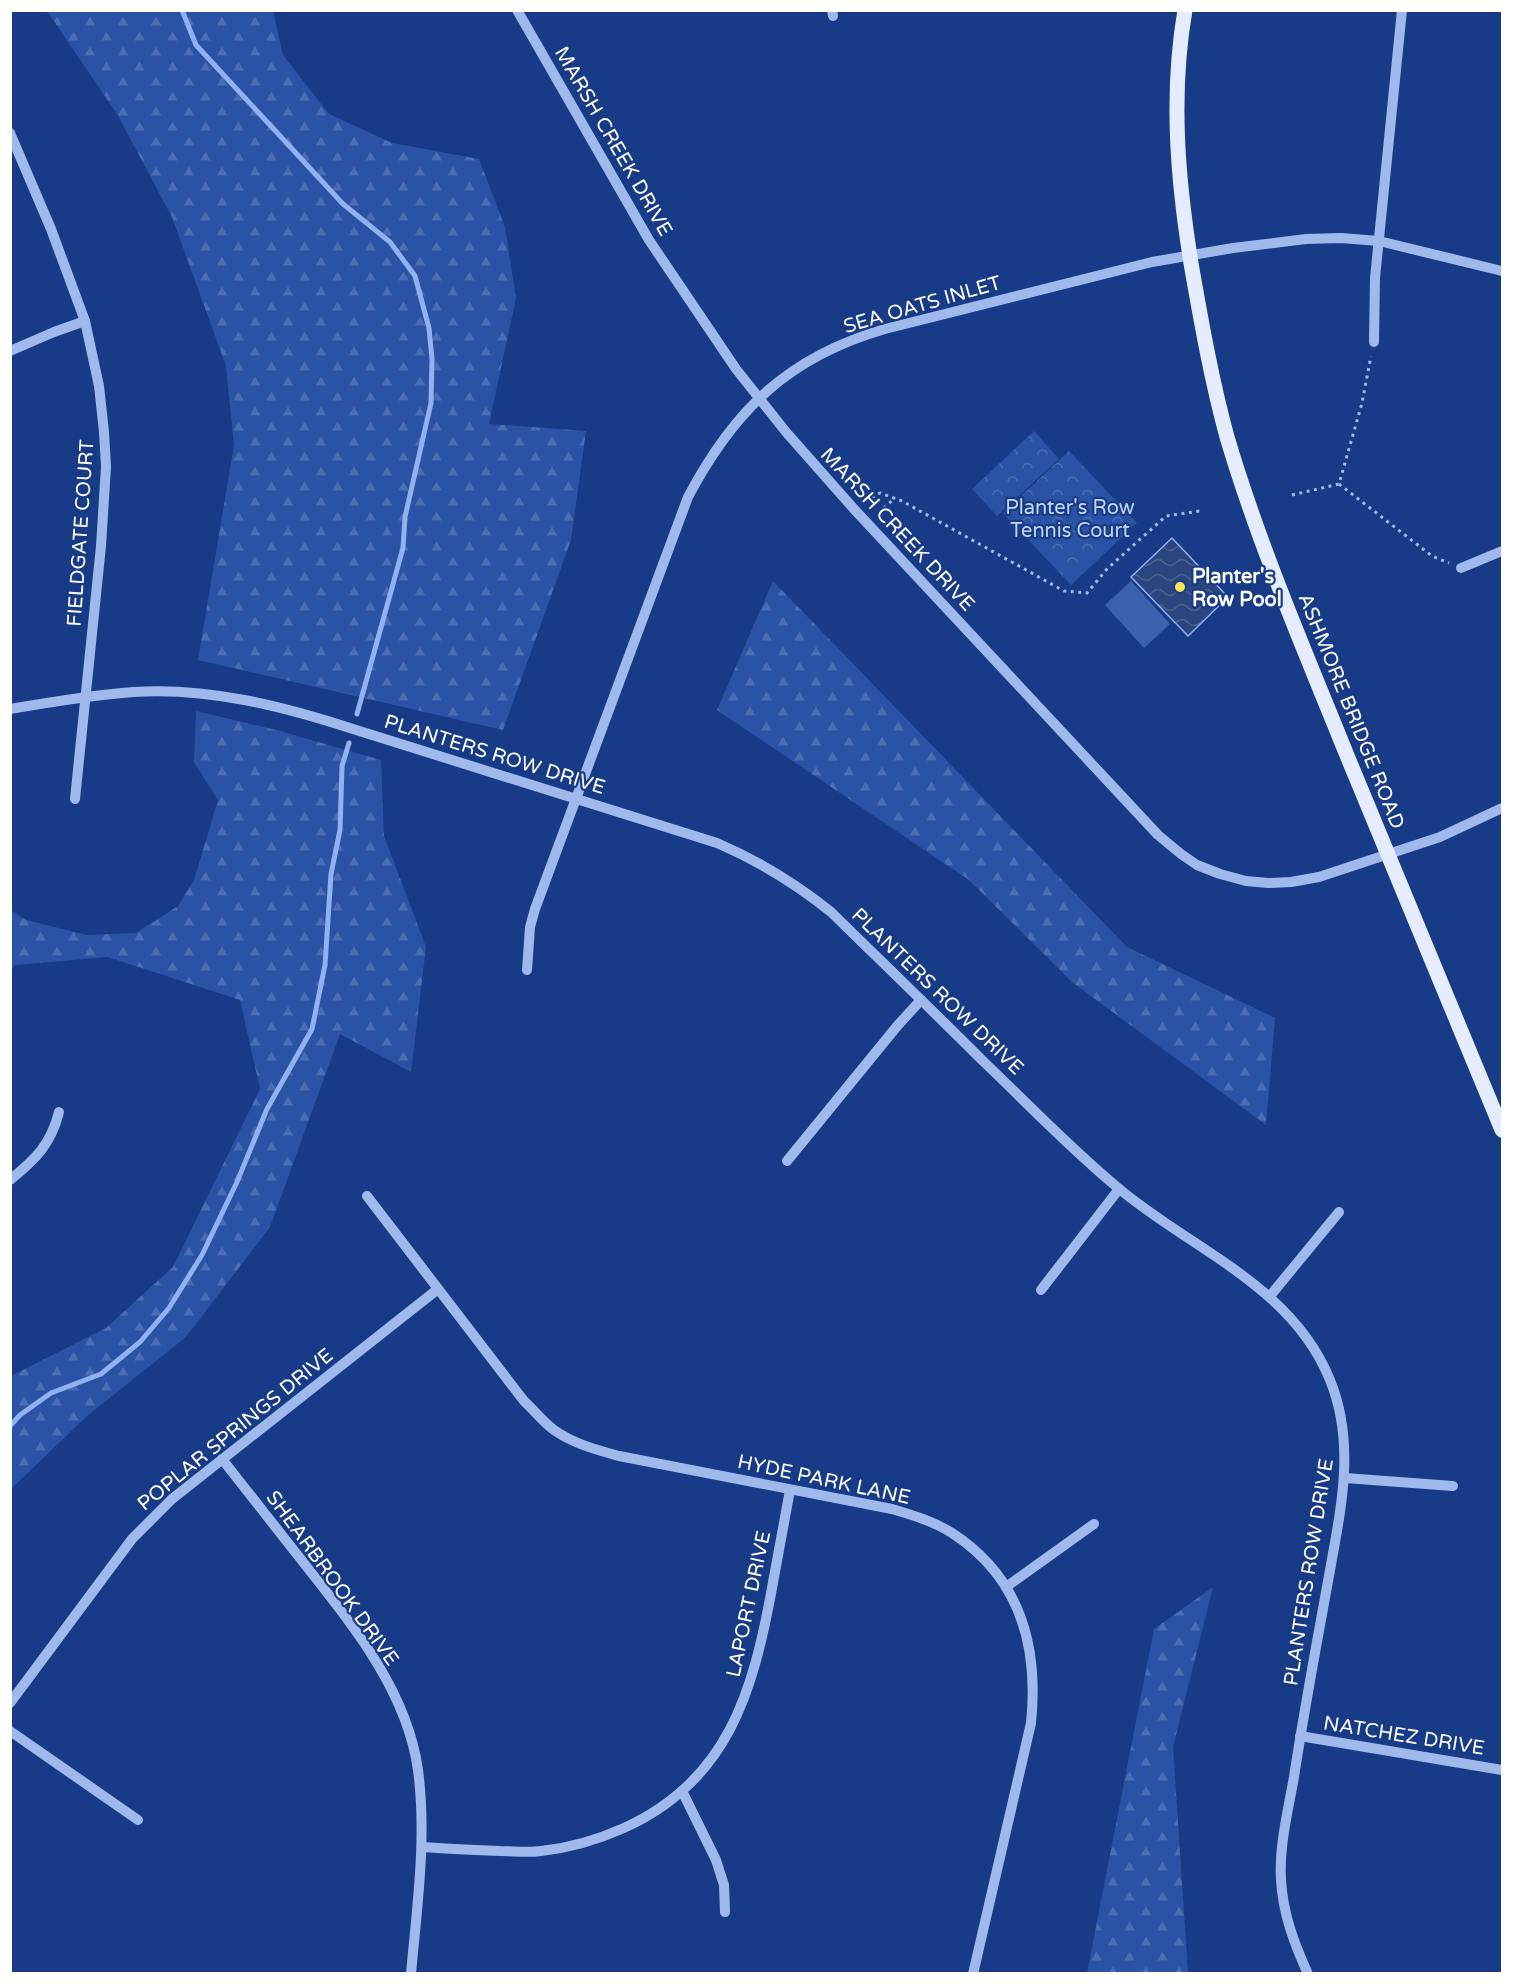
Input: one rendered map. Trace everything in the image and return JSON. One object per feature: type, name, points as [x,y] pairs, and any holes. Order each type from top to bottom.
[{"type":"main road","name":"ASHMORE BRIDGE ROAD","points":[[1185,10],[1178,72],[1176,121],[1182,204],[1212,378],[1227,436],[1244,490],[1303,649],[1503,1130]]},
{"type":"street","name":"MARSH CREEK DRIVE","points":[[517,10],[649,240],[709,331],[758,398],[854,509],[1150,826],[1180,854],[1197,865],[1245,881],[1290,882],[1318,877],[1440,837],[1503,808]]},
{"type":"street","points":[[1374,342],[1374,290],[1402,10]]},
{"type":"street","name":"FIELDGATE COURT","points":[[10,133],[51,229],[85,321],[99,386],[104,432],[105,467],[101,546],[75,799]]},
{"type":"street","name":"SEA OATS INLET","points":[[527,970],[530,927],[535,909],[688,497],[705,465],[728,432],[758,398],[791,372],[830,349],[863,335],[1152,262],[1233,248],[1306,239],[1341,238],[1379,241],[1503,271]]},
{"type":"street","points":[[10,351],[85,321]]},
{"type":"street","points":[[1461,568],[1503,551]]},
{"type":"street","name":"PLANTERS ROW DRIVE","points":[[10,709],[134,692],[210,695],[256,702],[304,713],[717,843],[769,867],[800,887],[831,912],[1064,1140],[1119,1189],[1270,1296],[1304,1333],[1320,1358],[1340,1409],[1345,1441],[1345,1478],[1282,1851],[1281,1878],[1287,1920],[1293,1942],[1308,1974]]},
{"type":"street","points":[[787,1161],[921,1000]]},
{"type":"street","points":[[10,1180],[38,1156],[50,1140],[59,1112]]},
{"type":"street","points":[[1041,1290],[1119,1189]]},
{"type":"street","name":"HYDE PARK LANE","points":[[367,1196],[524,1401],[552,1428],[564,1436],[590,1448],[619,1456],[892,1509],[923,1518],[951,1532],[976,1551],[997,1574],[1014,1600],[1025,1629],[1032,1660],[1034,1692],[1031,1723],[973,1974]]},
{"type":"street","points":[[1270,1296],[1339,1212]]},
{"type":"street","name":"POPLAR SPRINGS DRIVE","points":[[10,1703],[132,1539],[172,1499],[438,1289]]},
{"type":"street","name":"SHEARBROOK DRIVE","points":[[222,1459],[361,1640],[390,1687],[407,1727],[418,1768],[423,1847],[411,1974]]},
{"type":"street","points":[[1345,1478],[1454,1486]]},
{"type":"street","name":"LAPORT DRIVE","points":[[423,1847],[538,1852],[581,1844],[637,1822],[682,1791],[713,1758],[735,1722],[750,1685],[767,1615],[790,1490]]},
{"type":"street","points":[[1006,1587],[1094,1524]]},
{"type":"street","points":[[10,1731],[138,1820]]},
{"type":"street","name":"NATCHEZ DRIVE","points":[[1300,1736],[1503,1770]]},
{"type":"street","points":[[682,1791],[716,1860],[724,1885],[725,1912]]},
{"type":"path","points":[[1339,484],[1362,403],[1374,342]]},
{"type":"path","points":[[1292,495],[1339,484]]},
{"type":"path","points":[[1339,484],[1432,556],[1461,568]]},
{"type":"path","points":[[854,509],[880,493],[894,498],[1064,591],[1087,593],[1107,569],[1166,516],[1200,511]]},
{"type":"path","points":[[867,522],[894,498]]},
{"type":"green space","points":[[47,11],[273,11],[283,55],[329,114],[392,143],[479,159],[505,227],[516,298],[489,424],[586,431],[571,540],[503,730],[198,660],[234,445],[226,366],[172,217],[117,114]]},
{"type":"green space","points":[[1034,431],[1059,459],[997,516],[972,489]]},
{"type":"green space","name":"Planter's Row Tennis Court","points":[[1069,451],[1137,523],[1071,585],[1003,513]]},
{"type":"green space","points":[[773,581],[1127,947],[1275,1018],[1266,1125],[1072,982],[969,880],[717,710]]},
{"type":"green space","points":[[196,711],[280,731],[381,760],[384,836],[426,947],[411,1072],[340,1034],[270,1227],[186,1337],[87,1416],[11,1489],[11,1376],[106,1328],[173,1267],[260,1089],[240,1000],[108,957],[15,965],[11,970],[11,910],[26,920],[87,935],[136,933],[178,906],[194,880],[218,800],[194,762]]},
{"type":"green space","points":[[1213,1587],[1173,1747],[1188,1973],[1087,1973],[1154,1629]]},
{"type":"water","name":"Planter's Row Pool","points":[[1172,538],[1228,597],[1188,636],[1131,577]]},
{"type":"building","points":[[1131,581],[1170,624],[1144,648],[1105,605]]},
{"type":"waterway","points":[[182,10],[196,45],[343,204],[390,242],[415,276],[429,328],[432,359],[431,403],[405,517],[403,548],[357,714]]},
{"type":"waterway","points":[[10,1426],[20,1415],[51,1393],[101,1374],[140,1342],[169,1308],[202,1255],[237,1182],[267,1109],[312,1029],[325,965],[331,874],[340,830],[342,766],[349,743]]},
{"type":"place","name":"Planter's Row Pool","points":[[1180,587]]}]
